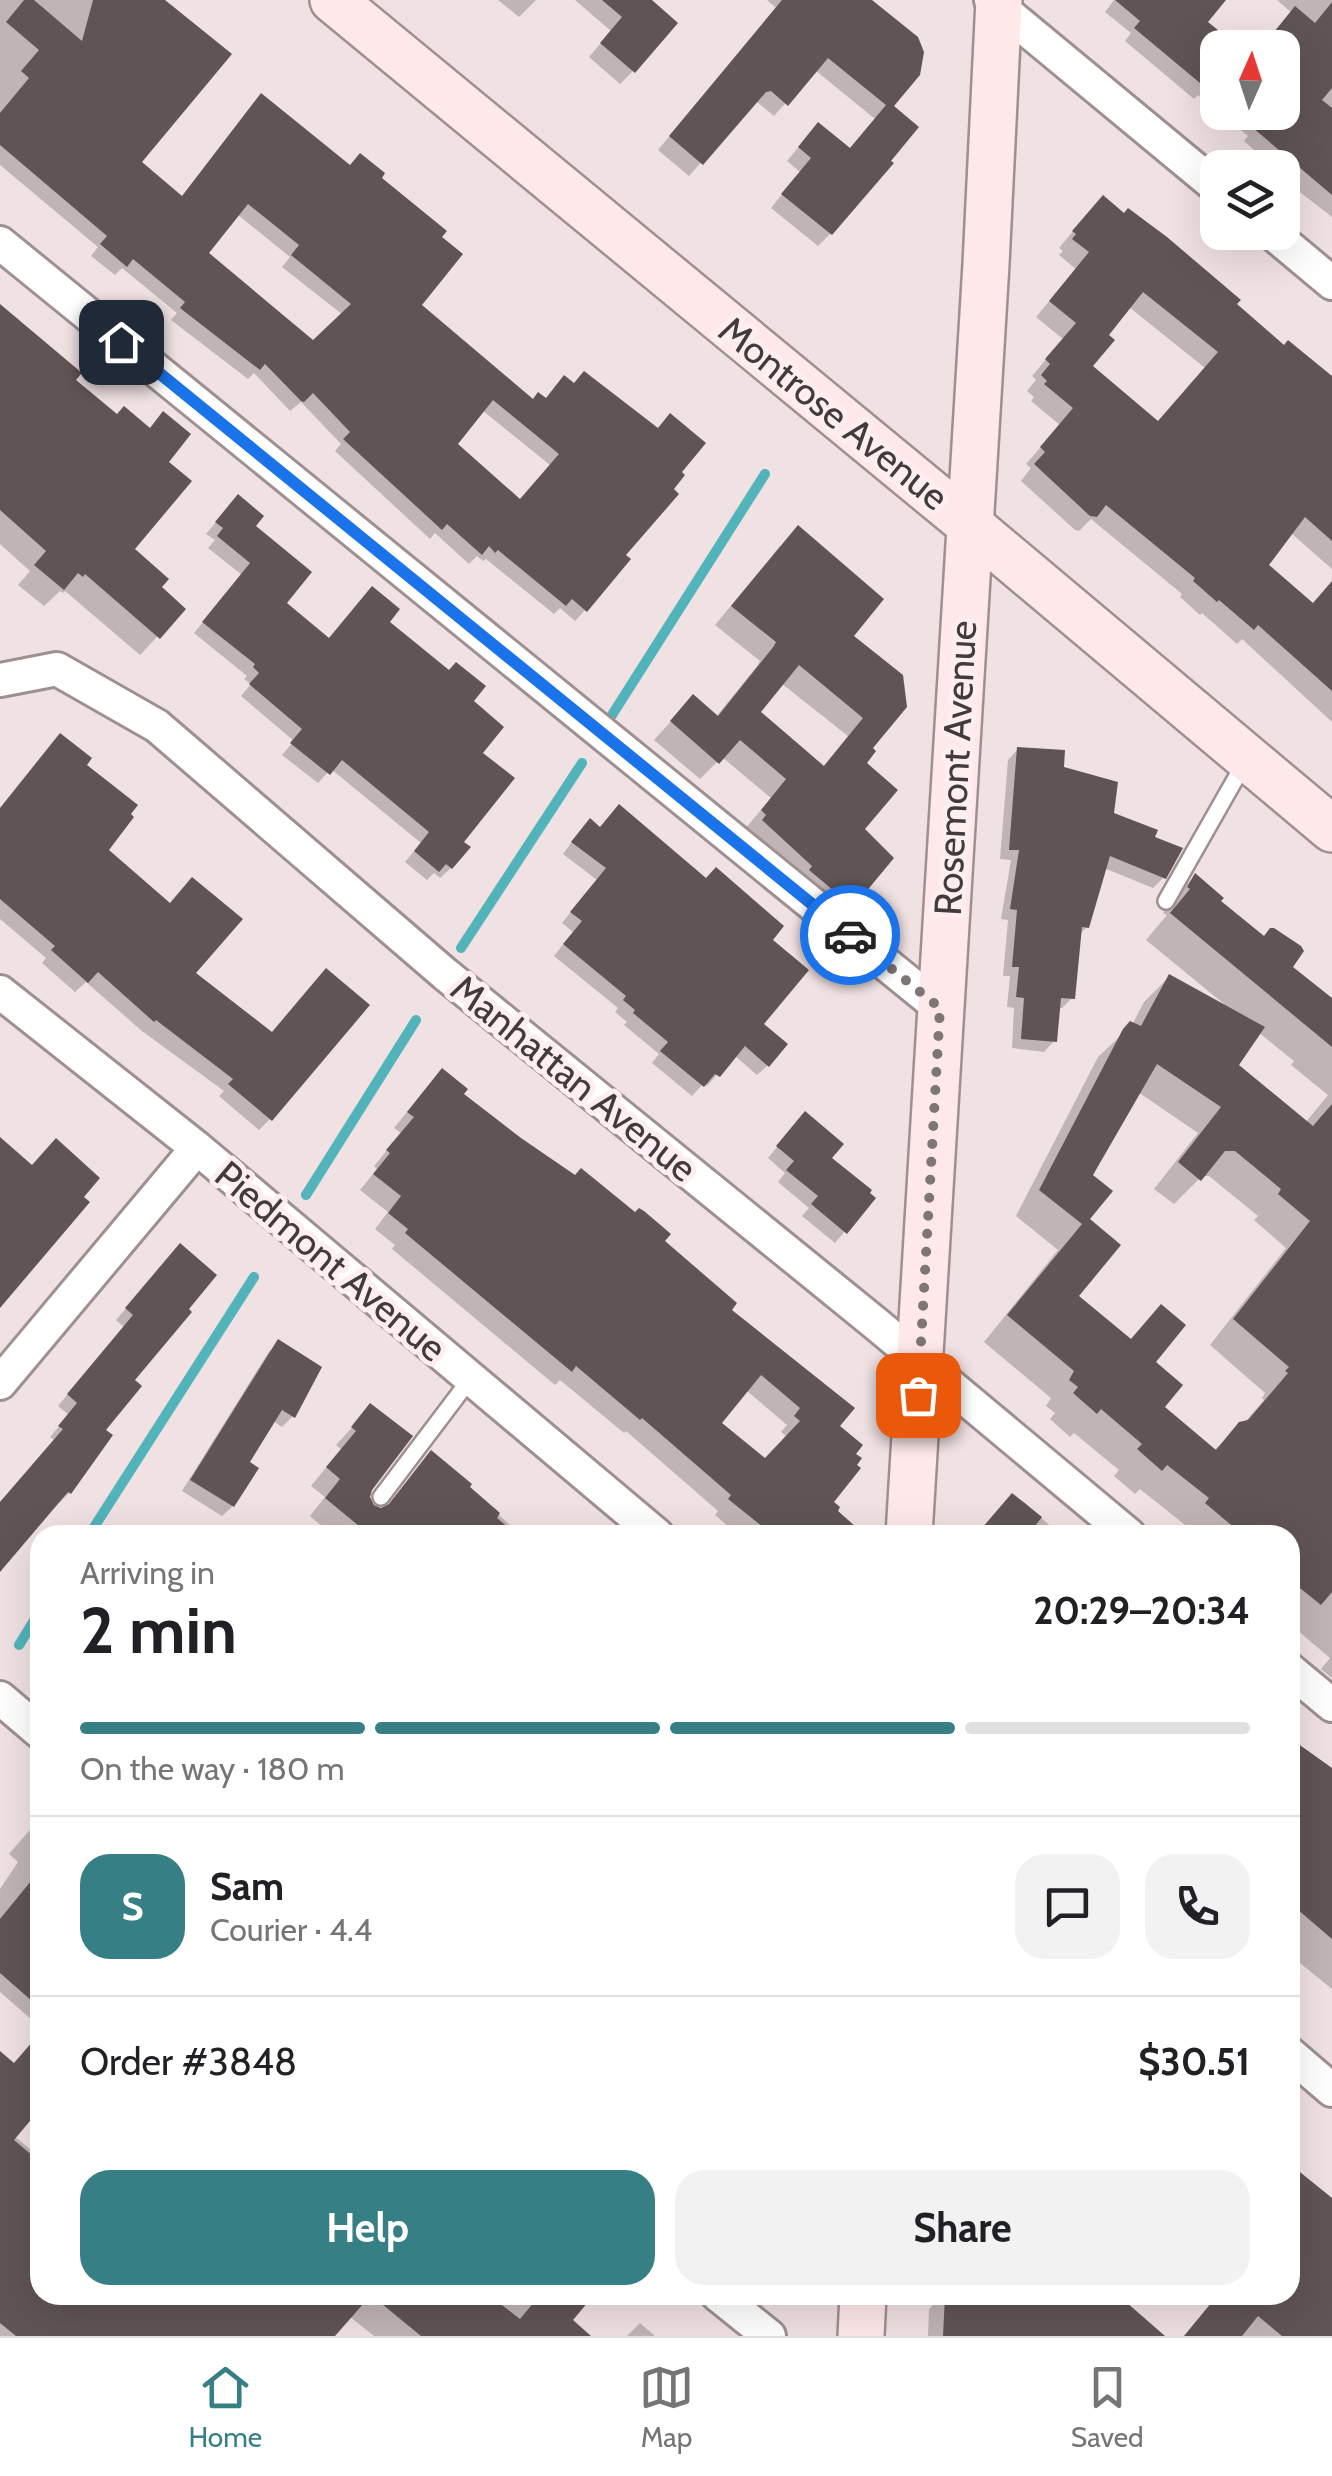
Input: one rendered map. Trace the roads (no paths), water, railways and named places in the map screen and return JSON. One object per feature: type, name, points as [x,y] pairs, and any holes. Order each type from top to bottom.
[{"type":"street","name":"Montrose Avenue","points":[[333,0],[1332,829]]},
{"type":"street","name":"Rosemont Avenue","points":[[909,1525],[970,525],[996,2]]},
{"type":"street","points":[[996,2],[1200,173]]},
{"type":"street","points":[[0,243],[940,1008]]},
{"type":"street","points":[[1293,250],[1332,283]]},
{"type":"street","name":"Manhattan Avenue","points":[[0,680],[58,669],[157,726],[446,974],[1117,1525]]},
{"type":"street","name":"Piedmont Avenue","points":[[0,992],[197,1148],[646,1525]]},
{"type":"street","points":[[0,1383],[197,1148]]},
{"type":"street","points":[[1300,1678],[1332,1705]]},
{"type":"street","points":[[0,1698],[30,1724]]},
{"type":"street","points":[[1300,2063],[1332,2090]]},
{"type":"street","points":[[730,2305],[768,2336]]},
{"type":"street","points":[[861,2336],[863,2305]]},
{"type":"lane","points":[[1166,901],[1247,758]]},
{"type":"lane","points":[[381,1497],[471,1378]]},
{"type":"waterway","points":[[612,715],[765,474]]},
{"type":"waterway","points":[[461,948],[582,763]]},
{"type":"waterway","points":[[306,1195],[416,1020]]},
{"type":"waterway","points":[[95,1525],[254,1277]]},
{"type":"waterway","points":[[19,1645],[30,1627]]}]
